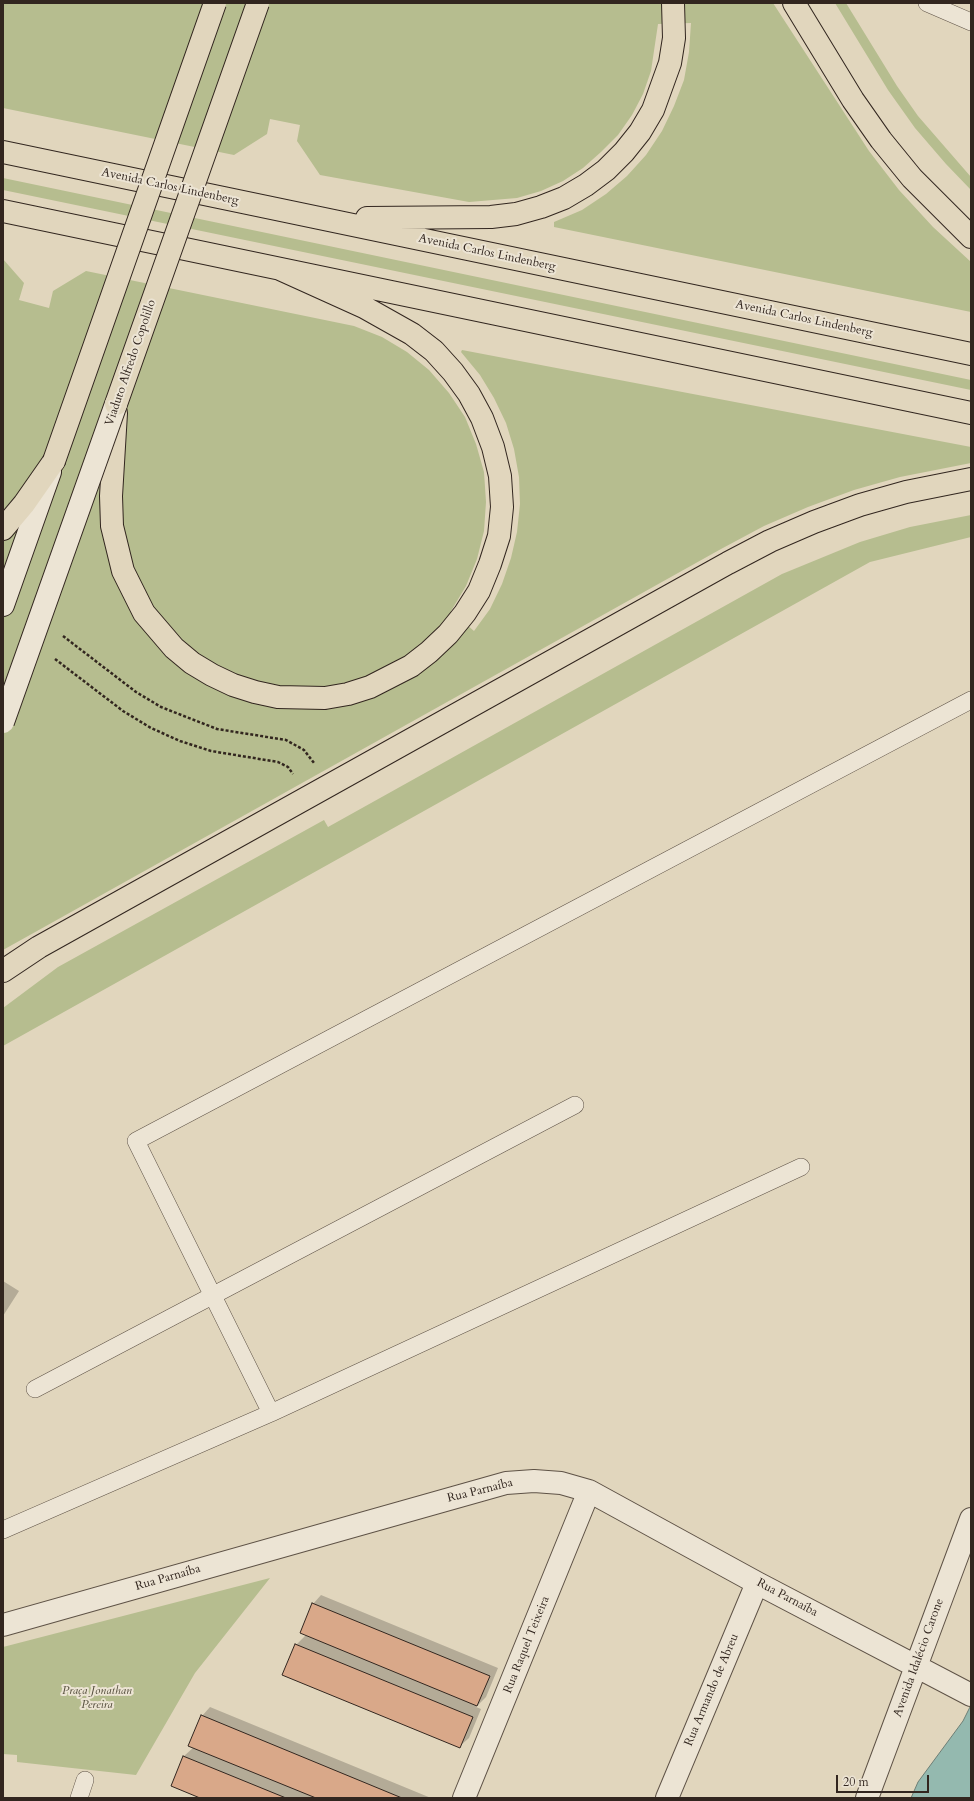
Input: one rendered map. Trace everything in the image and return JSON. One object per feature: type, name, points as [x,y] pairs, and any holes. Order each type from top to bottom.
[{"type":"main road","points":[[3,529],[24,504],[54,461],[216,3]]},
{"type":"main road","name":"Viaduto Alfredo Copolillo","points":[[116,404],[258,3]]},
{"type":"main road","points":[[794,3],[853,100],[881,140],[912,178],[971,237]]},
{"type":"main road","points":[[324,219],[491,217],[534,209],[564,198],[606,170],[624,152],[640,132],[653,110],[663,87],[670,63],[673,13]]},
{"type":"main road","points":[[3,136],[74,167]]},
{"type":"main road","name":"Avenida Carlos Lindenberg","points":[[3,152],[971,354]]},
{"type":"main road","points":[[3,211],[971,412]]},
{"type":"main road","points":[[3,219],[55,222]]},
{"type":"main road","points":[[116,404],[111,496],[112,526],[123,571],[144,613],[174,648],[212,675],[233,685],[278,697],[324,698],[348,694],[370,687],[411,666],[429,652],[460,620],[479,591],[499,536],[502,507],[500,476],[493,447],[482,418],[469,394],[453,372],[434,351],[412,334],[364,307],[280,269]]},
{"type":"main road","points":[[3,971],[39,947],[770,541],[814,522],[860,505],[906,492],[971,479]]},
{"type":"street","name":"Viaduto Alfredo Copolillo","points":[[3,722],[116,404]]},
{"type":"street","points":[[3,605],[54,461]]},
{"type":"street","name":"Rua Parnaíba","points":[[3,1625],[506,1483],[534,1481],[561,1483],[589,1491],[757,1583],[965,1692]]},
{"type":"street","name":"Rua Raquel Teixeira","points":[[464,1798],[589,1491]]},
{"type":"street","name":"Avenida Idalécio Carone","points":[[868,1798],[971,1519]]},
{"type":"street","name":"Rua Armando de Abreu","points":[[668,1798],[757,1583]]},
{"type":"lane","points":[[927,3],[971,22]]},
{"type":"lane","points":[[271,1412],[136,1141],[971,700]]},
{"type":"lane","points":[[35,1389],[212,1294],[575,1104]]},
{"type":"lane","points":[[3,1530],[271,1412],[800,1167]]},
{"type":"lane","points":[[79,1798],[85,1780]]},
{"type":"path","points":[[61,635],[136,692],[162,707],[217,729],[274,737],[296,745],[310,758],[328,786]]},
{"type":"path","points":[[53,657],[123,711],[151,728],[180,741],[211,751],[242,758],[271,760],[284,764],[292,772],[309,797]]},
{"type":"green space","points":[[3,3],[773,3],[869,151],[899,190],[933,227],[971,262],[971,312],[554,227],[554,222],[582,210],[606,194],[627,176],[646,155],[662,131],[684,80],[689,52],[691,23],[658,24],[651,71],[643,94],[632,115],[618,135],[583,168],[563,181],[541,191],[517,198],[469,202],[320,175],[297,141],[300,125],[270,119],[267,134],[234,155],[3,108]]},
{"type":"green space","points":[[835,3],[846,3],[897,86],[918,116],[971,177],[971,190],[915,128],[888,90]]},
{"type":"green space","points":[[3,178],[971,380],[971,390],[3,190]]},
{"type":"green space","points":[[3,259],[24,283],[19,300],[49,308],[53,291],[86,271],[354,326],[382,337],[407,352],[429,370],[449,393],[465,417],[476,444],[484,472],[486,502],[484,531],[477,559],[466,586],[451,611],[474,631],[490,609],[502,584],[511,558],[517,532],[520,504],[519,477],[514,449],[506,423],[494,398],[480,375],[461,352],[462,350],[971,447],[971,463],[900,477],[854,490],[808,507],[764,526],[3,950]]},
{"type":"green space","points":[[971,515],[971,537],[870,562],[3,1046],[3,1008],[58,967],[324,820],[328,827],[782,574],[860,542],[910,527]]},
{"type":"green space","name":"Praça Jonathan Pereira","points":[[270,1578],[195,1673],[136,1775],[17,1762],[17,1755],[3,1754],[3,1647]]},
{"type":"water","points":[[971,1705],[971,1798],[911,1798],[918,1782],[963,1721]]},
{"type":"building","points":[[312,1603],[490,1676],[477,1706],[300,1633]]},
{"type":"building","points":[[295,1644],[473,1717],[460,1748],[282,1675]]},
{"type":"building","points":[[201,1715],[402,1798],[316,1798],[188,1746]]},
{"type":"building","points":[[183,1756],[286,1798],[200,1798],[171,1786]]}]
